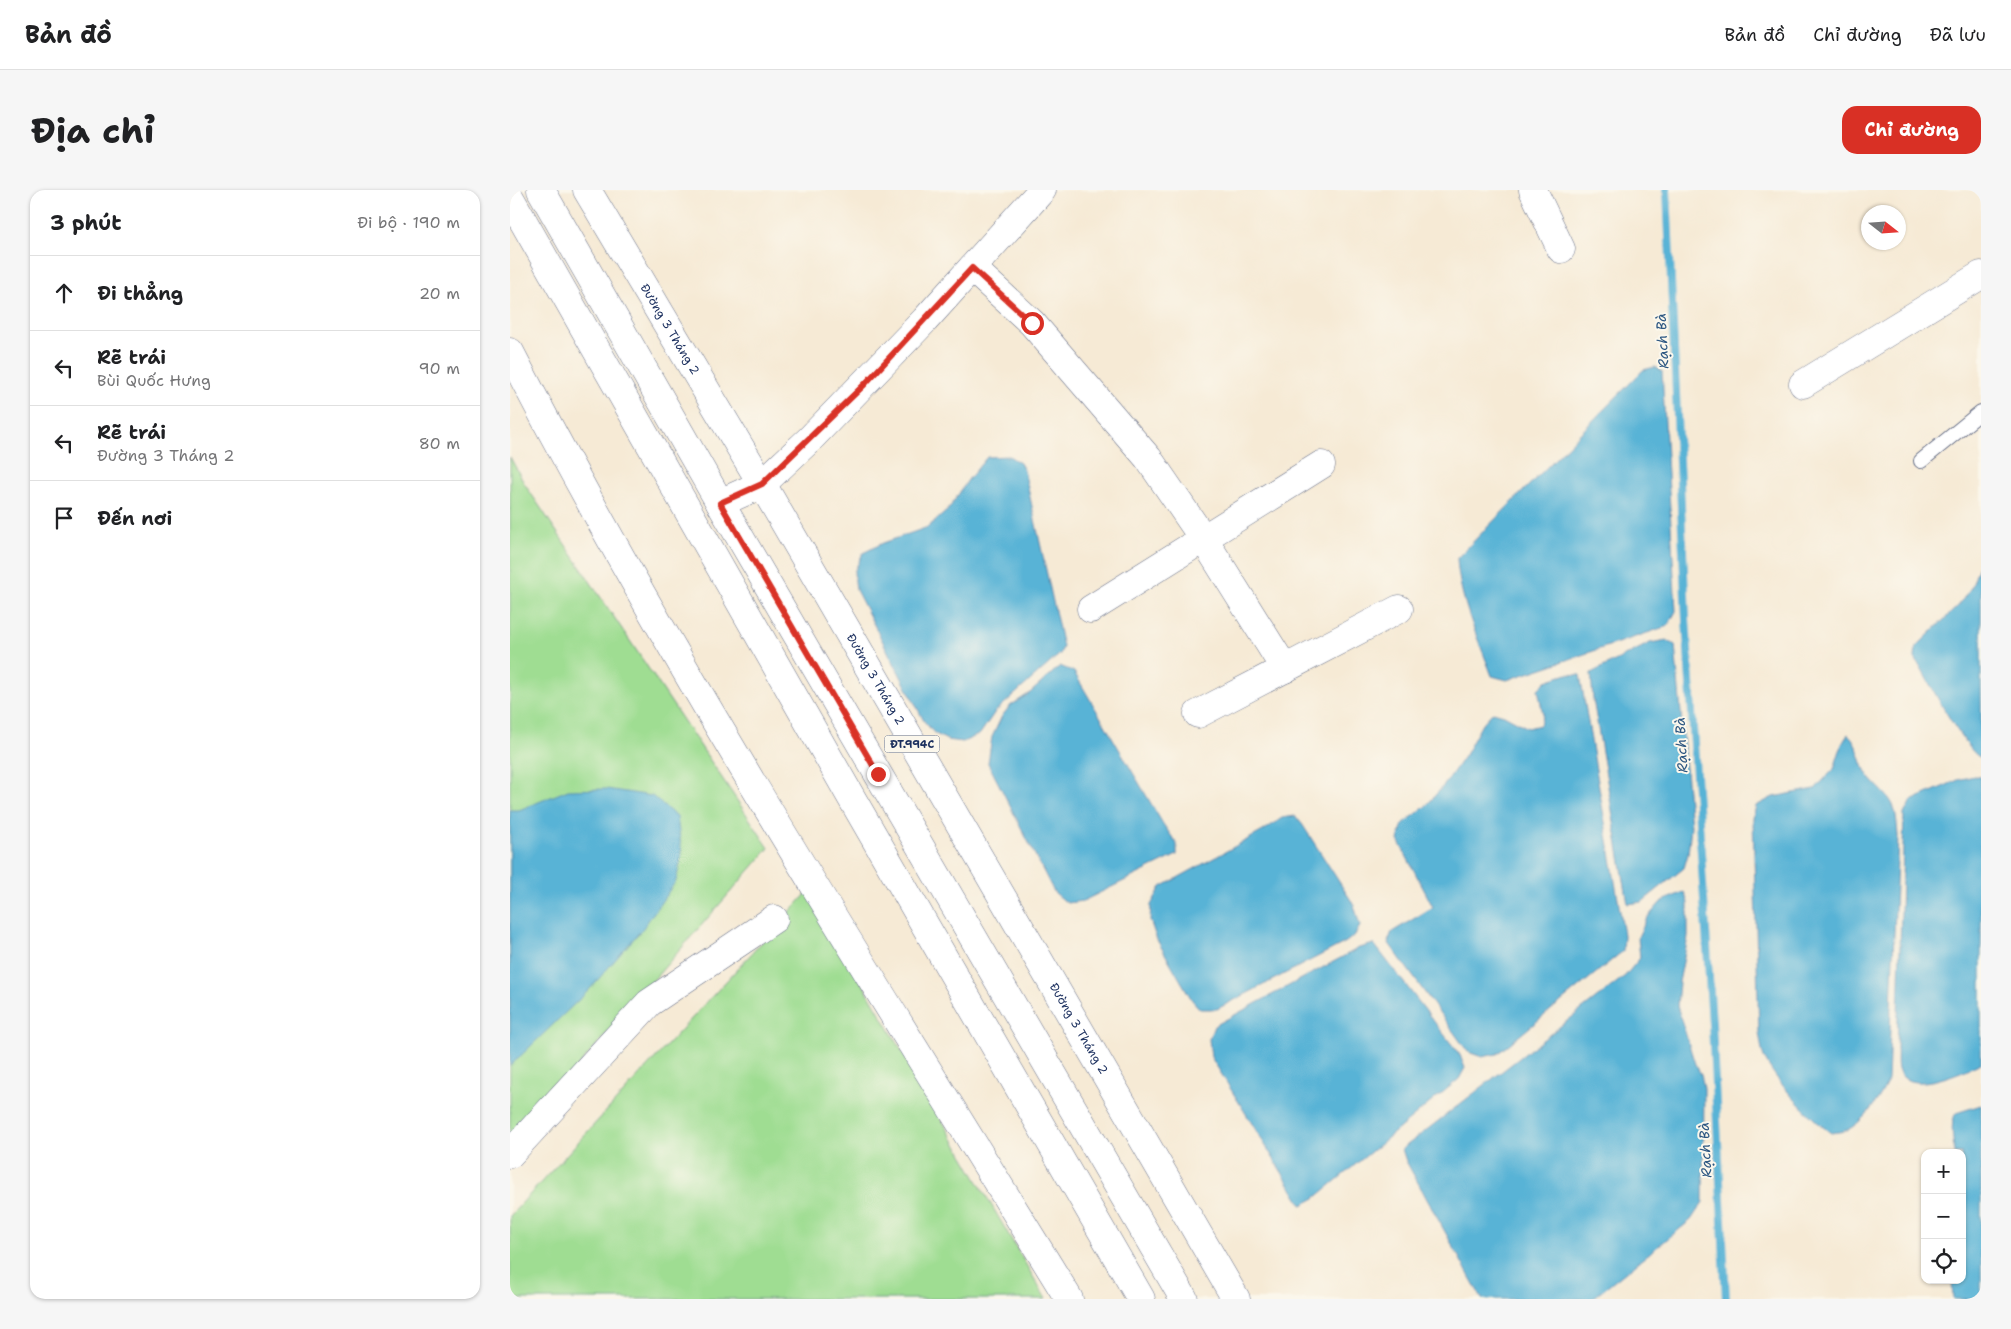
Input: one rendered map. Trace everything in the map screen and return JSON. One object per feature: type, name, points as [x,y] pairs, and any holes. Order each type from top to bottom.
[{"type":"main road","name":"ĐT.994C","points":[[541,190],[720,503],[1184,1299]]},
{"type":"main road","name":"Đường 3 Tháng 2","points":[[586,190],[762,484],[892,711],[1236,1299]]},
{"type":"main road","points":[[720,503],[762,484],[865,384],[1042,190]]},
{"type":"main road","points":[[1532,190],[1561,249]]},
{"type":"main road","points":[[510,198],[851,797],[1142,1299]]},
{"type":"main road","points":[[972,268],[1032,323],[1148,458],[1203,538],[1285,669]]},
{"type":"main road","points":[[1803,384],[1981,275]]},
{"type":"main road","points":[[510,352],[573,474],[727,738],[811,879],[1070,1299]]},
{"type":"main road","points":[[1091,609],[1321,466]]},
{"type":"main road","points":[[1198,714],[1399,608]]},
{"type":"main road","points":[[510,1154],[649,1004],[774,919]]},
{"type":"lane","points":[[1921,461],[1981,412]]},
{"type":"green space","points":[[510,457],[524,483],[769,848],[510,1144]]},
{"type":"green space","points":[[809,891],[1046,1299],[510,1299],[510,1216]]},
{"type":"water","points":[[1655,367],[1662,371],[1676,611],[1668,626],[1507,680],[1492,676],[1465,603],[1457,558],[1643,370]]},
{"type":"water","points":[[1009,456],[1020,463],[1024,470],[1063,647],[1060,654],[995,712],[980,734],[963,742],[947,740],[934,733],[924,721],[856,590],[854,572],[863,553],[883,543],[928,527],[948,510],[968,480],[987,457]]},
{"type":"water","points":[[1981,560],[1981,758],[1965,742],[1915,658],[1916,647],[1959,605],[1972,586]]},
{"type":"water","points":[[1667,640],[1675,645],[1691,826],[1688,854],[1684,868],[1642,902],[1628,904],[1593,699],[1591,673],[1650,643]]},
{"type":"water","points":[[1060,666],[1074,672],[1163,824],[1177,844],[1177,855],[1083,901],[1067,903],[1054,892],[988,763],[992,737],[1002,716],[1010,706],[1030,693]]},
{"type":"water","points":[[1567,674],[1580,675],[1624,935],[1623,951],[1497,1054],[1482,1057],[1468,1052],[1388,942],[1392,932],[1433,907],[1398,840],[1403,824],[1426,806],[1445,784],[1465,755],[1482,724],[1493,712],[1504,715],[1528,728],[1540,725],[1543,714],[1538,689],[1546,681]]},
{"type":"water","points":[[1848,734],[1857,747],[1869,777],[1893,805],[1897,820],[1898,836],[1888,1080],[1881,1094],[1860,1121],[1847,1130],[1831,1133],[1803,1109],[1784,1088],[1769,1067],[1762,1051],[1759,1034],[1753,818],[1756,806],[1773,797],[1815,789],[1834,769],[1842,744]]},
{"type":"water","points":[[1974,776],[1981,777],[1981,1063],[1951,1076],[1926,1082],[1914,1082],[1905,1079],[1899,1072],[1897,1064],[1904,814],[1911,801],[1958,780]]},
{"type":"water","points":[[606,789],[652,796],[677,817],[682,854],[676,881],[643,928],[588,991],[510,1066],[510,810],[519,810],[568,790]]},
{"type":"water","points":[[1295,816],[1354,905],[1360,926],[1355,935],[1346,942],[1217,1009],[1200,1009],[1192,1000],[1157,940],[1150,920],[1151,905],[1161,887],[1263,831],[1282,818]]},
{"type":"water","points":[[1684,892],[1688,903],[1688,937],[1679,982],[1677,1006],[1695,1064],[1701,1074],[1704,1089],[1703,1202],[1691,1220],[1592,1299],[1482,1299],[1406,1161],[1402,1149],[1625,976],[1640,958],[1638,937],[1647,918],[1662,901]]},
{"type":"water","points":[[1374,944],[1460,1055],[1465,1068],[1459,1079],[1315,1198],[1302,1205],[1211,1057],[1209,1039],[1214,1026],[1359,948]]},
{"type":"water","points":[[1981,1105],[1981,1299],[1953,1299],[1952,1284],[1966,1284],[1966,1149],[1954,1149],[1952,1132],[1956,1113]]},
{"type":"waterway","name":"Rạch Bà","points":[[1667,190],[1686,619],[1712,1024],[1726,1299]]},
{"type":"route","points":[[878,774],[720,503],[762,484],[865,384],[972,268],[1032,323]]}]
